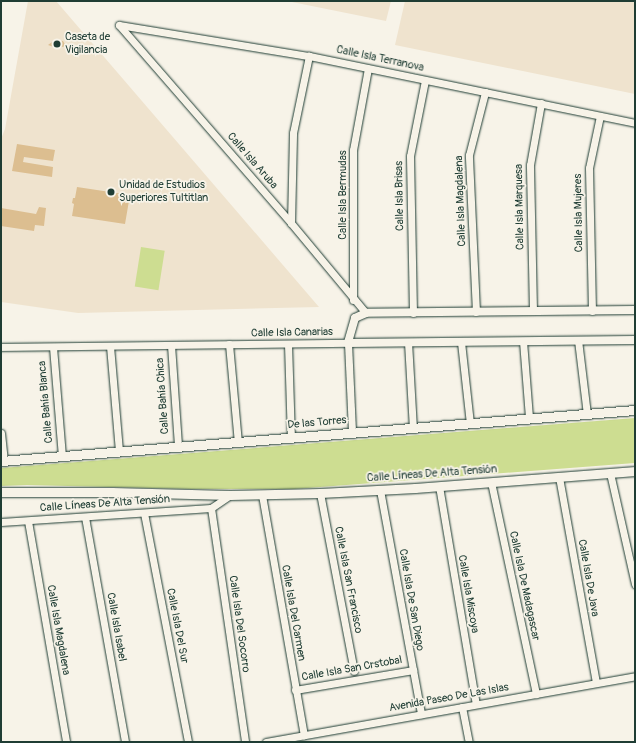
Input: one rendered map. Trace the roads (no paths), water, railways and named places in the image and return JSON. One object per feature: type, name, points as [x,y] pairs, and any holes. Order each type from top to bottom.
[{"type":"main road","name":"De las Torres","points":[[2,461],[635,410]]},
{"type":"main road","name":"Calle Líneas De Alta Tensión","points":[[1,492],[112,492],[262,495],[380,490],[635,471]]},
{"type":"street","name":"Calle Isla Terranova","points":[[119,25],[308,56],[635,123]]},
{"type":"street","name":"Calle Isla Aruba","points":[[119,25],[291,223],[353,300],[366,313]]},
{"type":"street","points":[[291,223],[293,133],[308,56]]},
{"type":"street","name":"Calle Isla Bermudas","points":[[353,300],[353,150],[368,68]]},
{"type":"street","name":"Calle Isla Brisas","points":[[413,313],[410,156],[426,80]]},
{"type":"street","name":"Calle Isla Magdalena","points":[[476,312],[469,155],[485,92]]},
{"type":"street","name":"Calle Isla Marquesa","points":[[533,311],[530,165],[540,104]]},
{"type":"street","name":"Calle Isla Mujeres","points":[[592,311],[589,168],[600,116]]},
{"type":"street","points":[[366,313],[635,310]]},
{"type":"street","name":"Calle Isla Canarias","points":[[1,347],[348,343],[354,318],[366,313]]},
{"type":"street","points":[[578,340],[587,414]]},
{"type":"street","points":[[352,432],[348,343],[635,340]]},
{"type":"street","points":[[523,341],[529,418]]},
{"type":"street","points":[[408,342],[412,428]]},
{"type":"street","points":[[461,342],[470,423]]},
{"type":"street","points":[[229,344],[238,442]]},
{"type":"street","points":[[288,344],[291,437]]},
{"type":"street","name":"Calle Bahía Chica","points":[[170,345],[178,446]]},
{"type":"street","points":[[110,346],[119,451]]},
{"type":"street","name":"Calle Bahía Blanca","points":[[53,347],[62,456]]},
{"type":"street","points":[[1,433],[2,461]]},
{"type":"street","points":[[610,473],[635,584]]},
{"type":"street","name":"Calle Isla De Java","points":[[559,477],[596,683]]},
{"type":"street","name":"Calle Isla De Madagascar","points":[[491,482],[536,694]]},
{"type":"street","name":"Calle Isla Miscoya","points":[[439,486],[476,704]]},
{"type":"street","name":"Calle Isla De San Diego","points":[[380,490],[421,714]]},
{"type":"street","name":"Calle Isla San Francisco","points":[[320,493],[354,670]]},
{"type":"street","points":[[211,508],[230,495]]},
{"type":"street","name":"Calle Isla Del Carmen","points":[[262,495],[304,735]]},
{"type":"street","name":"Calle Líneas De Alta Tensión","points":[[1,522],[211,508]]},
{"type":"street","name":"Calle Isla Del Socorro","points":[[211,508],[245,742]]},
{"type":"street","name":"Calle Isla Del Sur","points":[[144,513],[188,742]]},
{"type":"street","name":"Calle Isla Isabel","points":[[84,517],[125,742]]},
{"type":"street","name":"Calle Isla Magdalena","points":[[28,521],[66,742]]},
{"type":"street","name":"Calle Isla San Crstobal","points":[[295,690],[413,670]]},
{"type":"street","name":"Avenida Paseo De Las Islas","points":[[266,742],[635,676]]},
{"type":"street","points":[[462,707],[469,742]]},
{"type":"place","name":"Caseta de Vigilancia","points":[[57,44]]},
{"type":"place","name":"Unidad de Estudios Superiores Tultitlan","points":[[111,192]]}]
